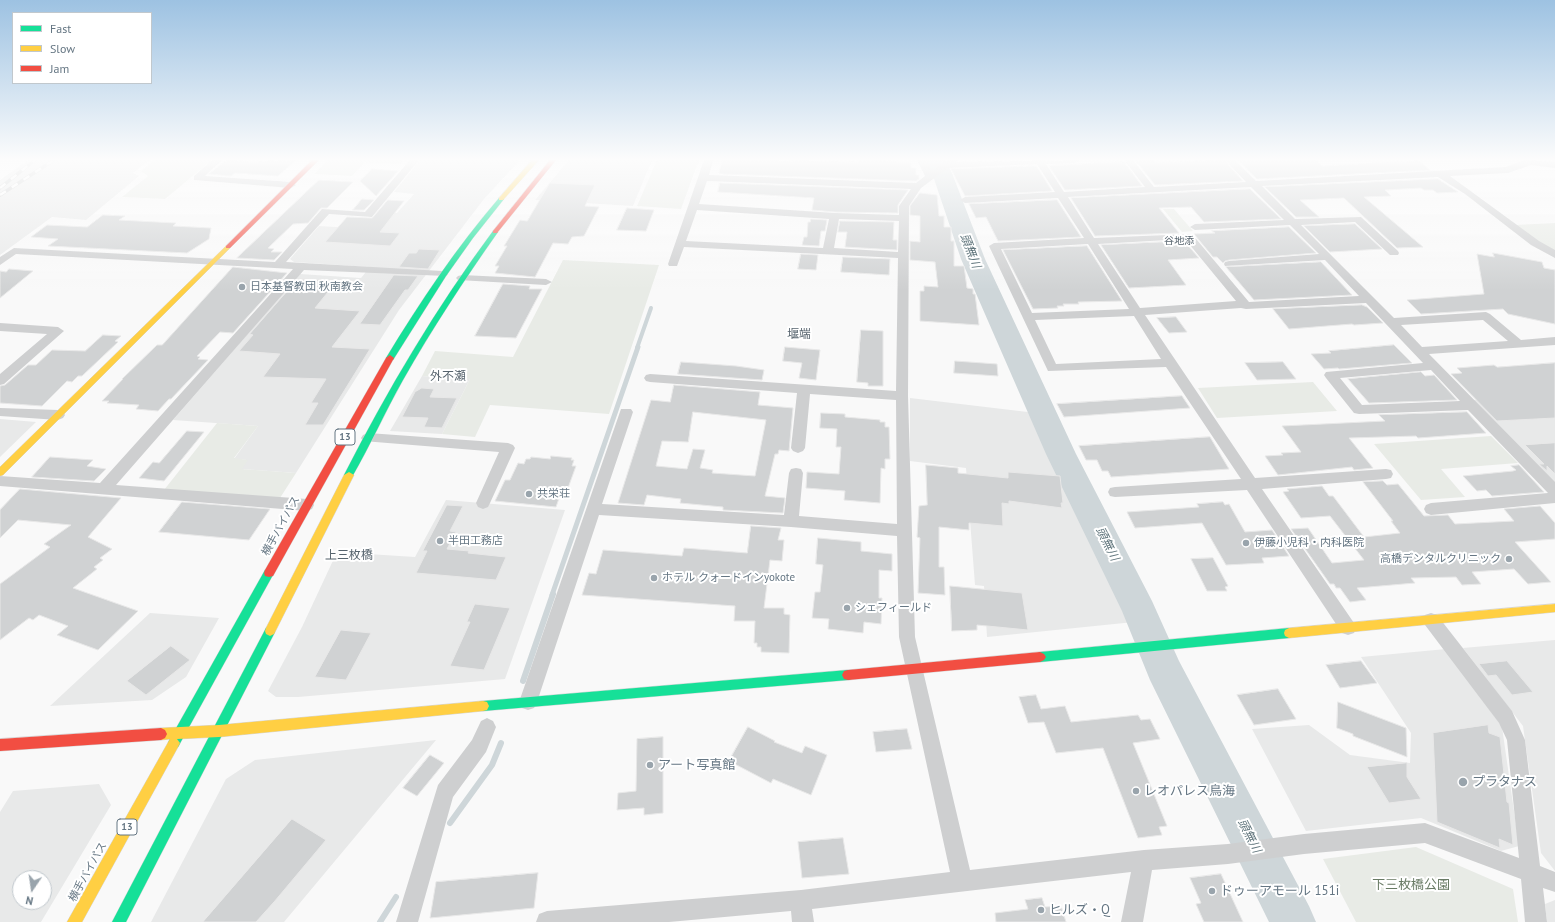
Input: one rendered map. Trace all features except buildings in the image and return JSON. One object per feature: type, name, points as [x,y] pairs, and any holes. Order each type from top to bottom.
[{"type":"main road","points":[[0,473],[273,203]]},
{"type":"main road","name":"横手バイパス","points":[[74,922],[306,505],[404,333],[442,274],[498,203]]},
{"type":"main road","name":"13","points":[[119,922],[219,731],[382,410],[425,335],[462,278],[518,203]]},
{"type":"main road","points":[[0,745],[219,731],[528,702],[914,670],[1555,608]]},
{"type":"street","points":[[278,265],[326,212],[368,215],[378,203]]},
{"type":"street","points":[[673,264],[694,203]]},
{"type":"street","points":[[906,203],[904,206],[902,396],[907,637],[963,882]]},
{"type":"street","points":[[1065,203],[1170,363],[1348,628]]},
{"type":"street","points":[[1272,203],[1328,257],[1555,490]]},
{"type":"street","points":[[1482,203],[1535,244],[1555,255]]},
{"type":"street","points":[[692,207],[835,216],[904,218]]},
{"type":"street","points":[[828,252],[835,216]]},
{"type":"street","points":[[1195,228],[1357,219],[1394,253]]},
{"type":"street","points":[[1170,363],[1052,368],[994,246],[1188,236],[1244,304]]},
{"type":"street","points":[[680,244],[903,255]]},
{"type":"street","points":[[0,262],[14,252],[442,274]]},
{"type":"street","points":[[1229,264],[1328,257]]},
{"type":"street","points":[[104,489],[301,266]]},
{"type":"street","points":[[462,278],[546,282]]},
{"type":"street","points":[[1028,317],[1137,312],[1244,304],[1246,306],[1368,299]]},
{"type":"street","points":[[1391,322],[1486,316],[1519,344]]},
{"type":"street","points":[[0,327],[58,331],[0,381]]},
{"type":"street","points":[[1420,351],[1555,341]]},
{"type":"street","points":[[1433,366],[1330,375],[1359,410],[1471,405]]},
{"type":"street","points":[[650,378],[902,396]]},
{"type":"street","points":[[798,448],[804,389]]},
{"type":"street","points":[[0,412],[58,416]]},
{"type":"street","points":[[528,702],[626,412]]},
{"type":"street","points":[[368,438],[508,448],[483,503]]},
{"type":"street","points":[[791,521],[796,473]]},
{"type":"street","points":[[1115,492],[1386,474]]},
{"type":"street","points":[[0,481],[306,505]]},
{"type":"street","points":[[1431,509],[1555,498]]},
{"type":"street","points":[[593,509],[791,521],[906,531]]},
{"type":"street","points":[[1431,620],[1506,717],[1516,740],[1529,871],[1536,922]]},
{"type":"street","points":[[407,922],[445,792],[479,746],[487,728]]},
{"type":"street","points":[[547,922],[801,900],[1144,860],[1233,854],[1289,846],[1425,833],[1555,882]]},
{"type":"street","points":[[1132,922],[1144,860]]},
{"type":"street","points":[[801,900],[803,922]]},
{"type":"shaded area","points":[[0,203],[106,203],[86,220],[52,217],[0,255]]},
{"type":"shaded area","points":[[406,203],[481,203],[399,310],[296,473],[241,469],[247,460],[234,459],[258,426],[173,420],[300,274],[361,278],[370,267],[294,262],[290,259],[319,226],[368,229],[369,222],[377,212],[397,213]]},
{"type":"shaded area","points":[[584,203],[634,203],[633,206]]},
{"type":"shaded area","points":[[422,376],[470,379],[442,434],[390,431]]},
{"type":"shaded area","points":[[1555,396],[1555,485],[1473,400]]},
{"type":"shaded area","points":[[910,398],[1036,413],[1134,622],[987,637],[984,586],[975,585],[966,468],[910,461]]},
{"type":"shaded area","points":[[0,419],[36,422],[0,457]]},
{"type":"shaded area","points":[[446,500],[565,510],[505,679],[298,697],[276,697],[268,691],[302,627],[337,552],[415,557]]},
{"type":"shaded area","points":[[150,613],[219,618],[186,677],[152,700],[50,706]]},
{"type":"shaded area","points":[[1555,640],[1555,871],[1541,853],[1523,726],[1463,648]]},
{"type":"shaded area","points":[[1446,649],[1502,727],[1519,846],[1501,851],[1421,818],[1306,831],[1252,729],[1309,725],[1350,755],[1410,763],[1411,733],[1361,657]]},
{"type":"shaded area","points":[[436,740],[284,922],[151,922],[226,779],[255,760]]},
{"type":"shaded area","points":[[99,784],[111,805],[52,904],[52,870],[12,870],[12,910],[48,910],[41,922],[0,922],[0,812],[13,791]]},
{"type":"shaded area","points":[[1555,900],[1555,922],[1547,922],[1545,904]]},
{"type":"green space","points":[[638,203],[683,203],[681,209],[637,206]]},
{"type":"green space","points":[[1163,209],[1174,209],[1193,231],[1182,232]]},
{"type":"green space","points":[[1555,223],[1555,255],[1514,225]]},
{"type":"green space","points":[[563,260],[659,265],[609,414],[490,405],[475,437],[442,434],[470,379],[422,376],[435,351],[513,357]]},
{"type":"green space","points":[[1313,382],[1337,411],[1217,418],[1198,388]]},
{"type":"green space","points":[[217,423],[258,426],[234,458],[248,460],[242,469],[296,473],[280,498],[164,490]]},
{"type":"green space","points":[[1491,436],[1518,463],[1441,469],[1465,497],[1421,500],[1374,444]]},
{"type":"green space","name":"下三枚橋公園","points":[[1416,847],[1513,889],[1518,922],[1356,922],[1323,859]]},
{"type":"waterway","name":"頭無川","points":[[953,203],[973,259],[1061,454],[1140,611],[1163,668],[1293,922]]},
{"type":"waterway","points":[[637,348],[651,308]]},
{"type":"waterway","points":[[552,595],[638,347]]},
{"type":"waterway","points":[[523,681],[553,594]]},
{"type":"waterway","points":[[450,823],[492,765],[501,743]]},
{"type":"waterway","points":[[380,922],[396,897]]},
{"type":"traffic: fast","points":[[390,358],[442,276],[498,203]]},
{"type":"traffic: fast","points":[[349,475],[416,350],[454,290],[495,232]]},
{"type":"traffic: fast","points":[[174,743],[269,573]]},
{"type":"traffic: fast","points":[[119,922],[270,631]]},
{"type":"traffic: fast","points":[[1040,657],[1289,633]]},
{"type":"traffic: fast","points":[[483,706],[848,675]]},
{"type":"traffic: slow","points":[[0,473],[228,247]]},
{"type":"traffic: slow","points":[[270,631],[349,475]]},
{"type":"traffic: slow","points":[[1289,633],[1555,608]]},
{"type":"traffic: slow","points":[[161,734],[219,731],[483,706]]},
{"type":"traffic: slow","points":[[74,922],[174,743]]},
{"type":"traffic: jam","points":[[228,247],[272,203]]},
{"type":"traffic: jam","points":[[495,232],[518,203]]},
{"type":"traffic: jam","points":[[269,573],[390,358]]},
{"type":"traffic: jam","points":[[848,675],[1040,657]]},
{"type":"traffic: jam","points":[[0,745],[161,734]]},
{"type":"place","name":"日本基督教団 秋南教会","points":[[242,287]]},
{"type":"place","name":"共栄荘","points":[[529,494]]},
{"type":"place","name":"半田工務店","points":[[440,541]]},
{"type":"place","name":"伊藤小児科・内科医院","points":[[1246,543]]},
{"type":"place","name":"高橋デンタルクリニック","points":[[1509,559]]},
{"type":"place","name":"ホテル クォードインyokote","points":[[654,578]]},
{"type":"place","name":"シェフィールド","points":[[847,608]]},
{"type":"place","name":"アート写真館","points":[[650,765]]},
{"type":"place","name":"プラタナス","points":[[1463,782]]},
{"type":"place","name":"レオパレス鳥海","points":[[1136,791]]},
{"type":"place","name":"ドゥーアモール 151i","points":[[1212,891]]},
{"type":"place","name":"ヒルズ・Q","points":[[1041,910]]},
{"type":"district","name":"谷地添","points":[[1179,241]]},
{"type":"district","name":"堰端","points":[[799,335]]},
{"type":"district","name":"外不瀬","points":[[448,377]]},
{"type":"district","name":"上三枚橋","points":[[349,556]]}]
